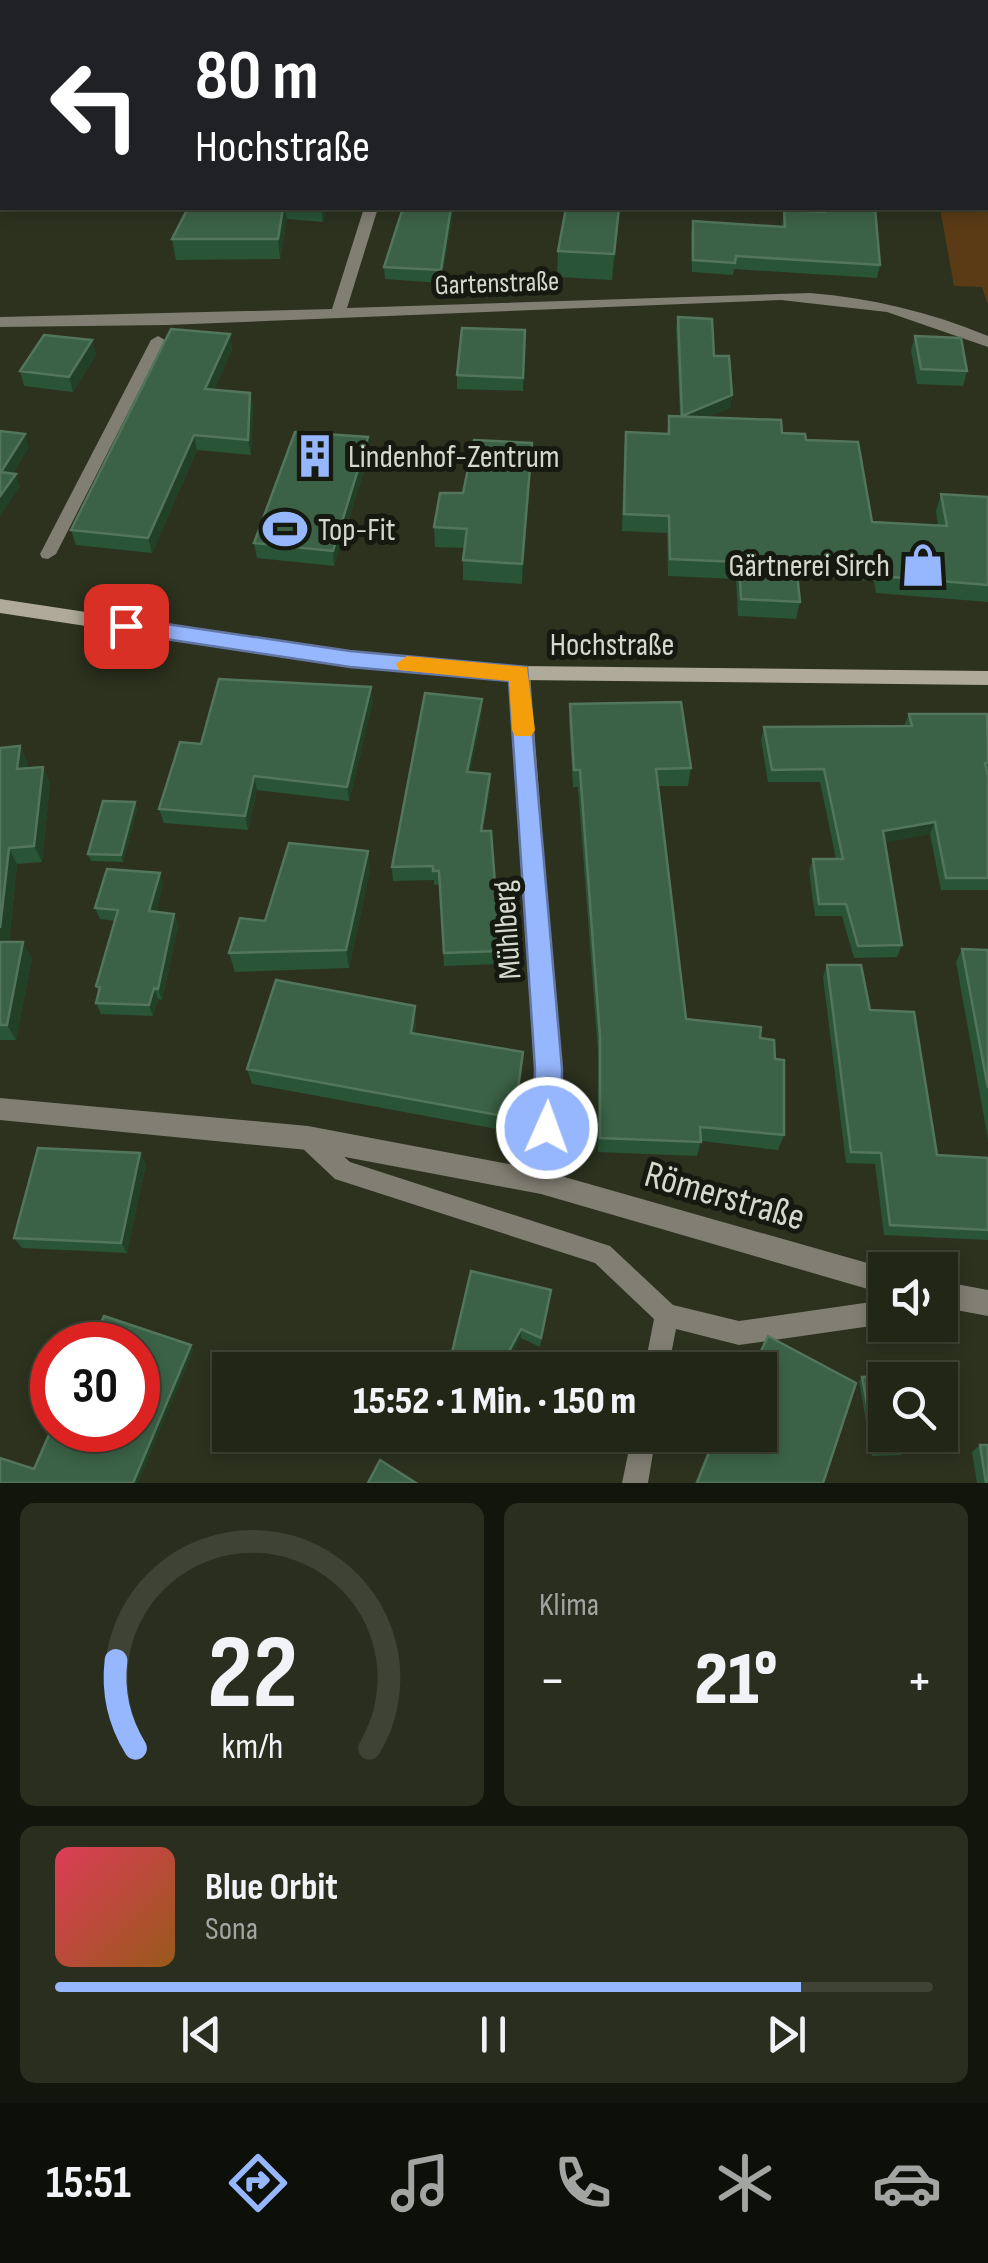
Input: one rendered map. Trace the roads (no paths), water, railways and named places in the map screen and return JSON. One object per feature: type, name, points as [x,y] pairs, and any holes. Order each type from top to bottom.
[{"type":"street","points":[[338,313],[370,210]]},
{"type":"street","name":"Gartenstraße","points":[[0,322],[822,298],[870,301],[945,322],[988,342]]},
{"type":"street","name":"Hochstraße","points":[[0,606],[338,658],[520,673],[988,678]]},
{"type":"street","name":"Mühlberg","points":[[520,673],[550,1100],[541,1182]]},
{"type":"street","name":"Römerstraße","points":[[0,1110],[308,1138],[541,1182],[868,1276]]},
{"type":"street","points":[[958,1297],[988,1303]]},
{"type":"lane","points":[[48,554],[158,340]]},
{"type":"lane","points":[[308,1138],[343,1170],[602,1254],[667,1315],[739,1333],[868,1314]]},
{"type":"lane","points":[[660,1352],[667,1315]]},
{"type":"lane","points":[[635,1483],[641,1452]]},
{"type":"place","name":"Lindenhof-Zentrum","points":[[315,456]]},
{"type":"place","name":"Top-Fit","points":[[285,529]]},
{"type":"place","name":"Gärtnerei Sirch","points":[[923,565]]}]
